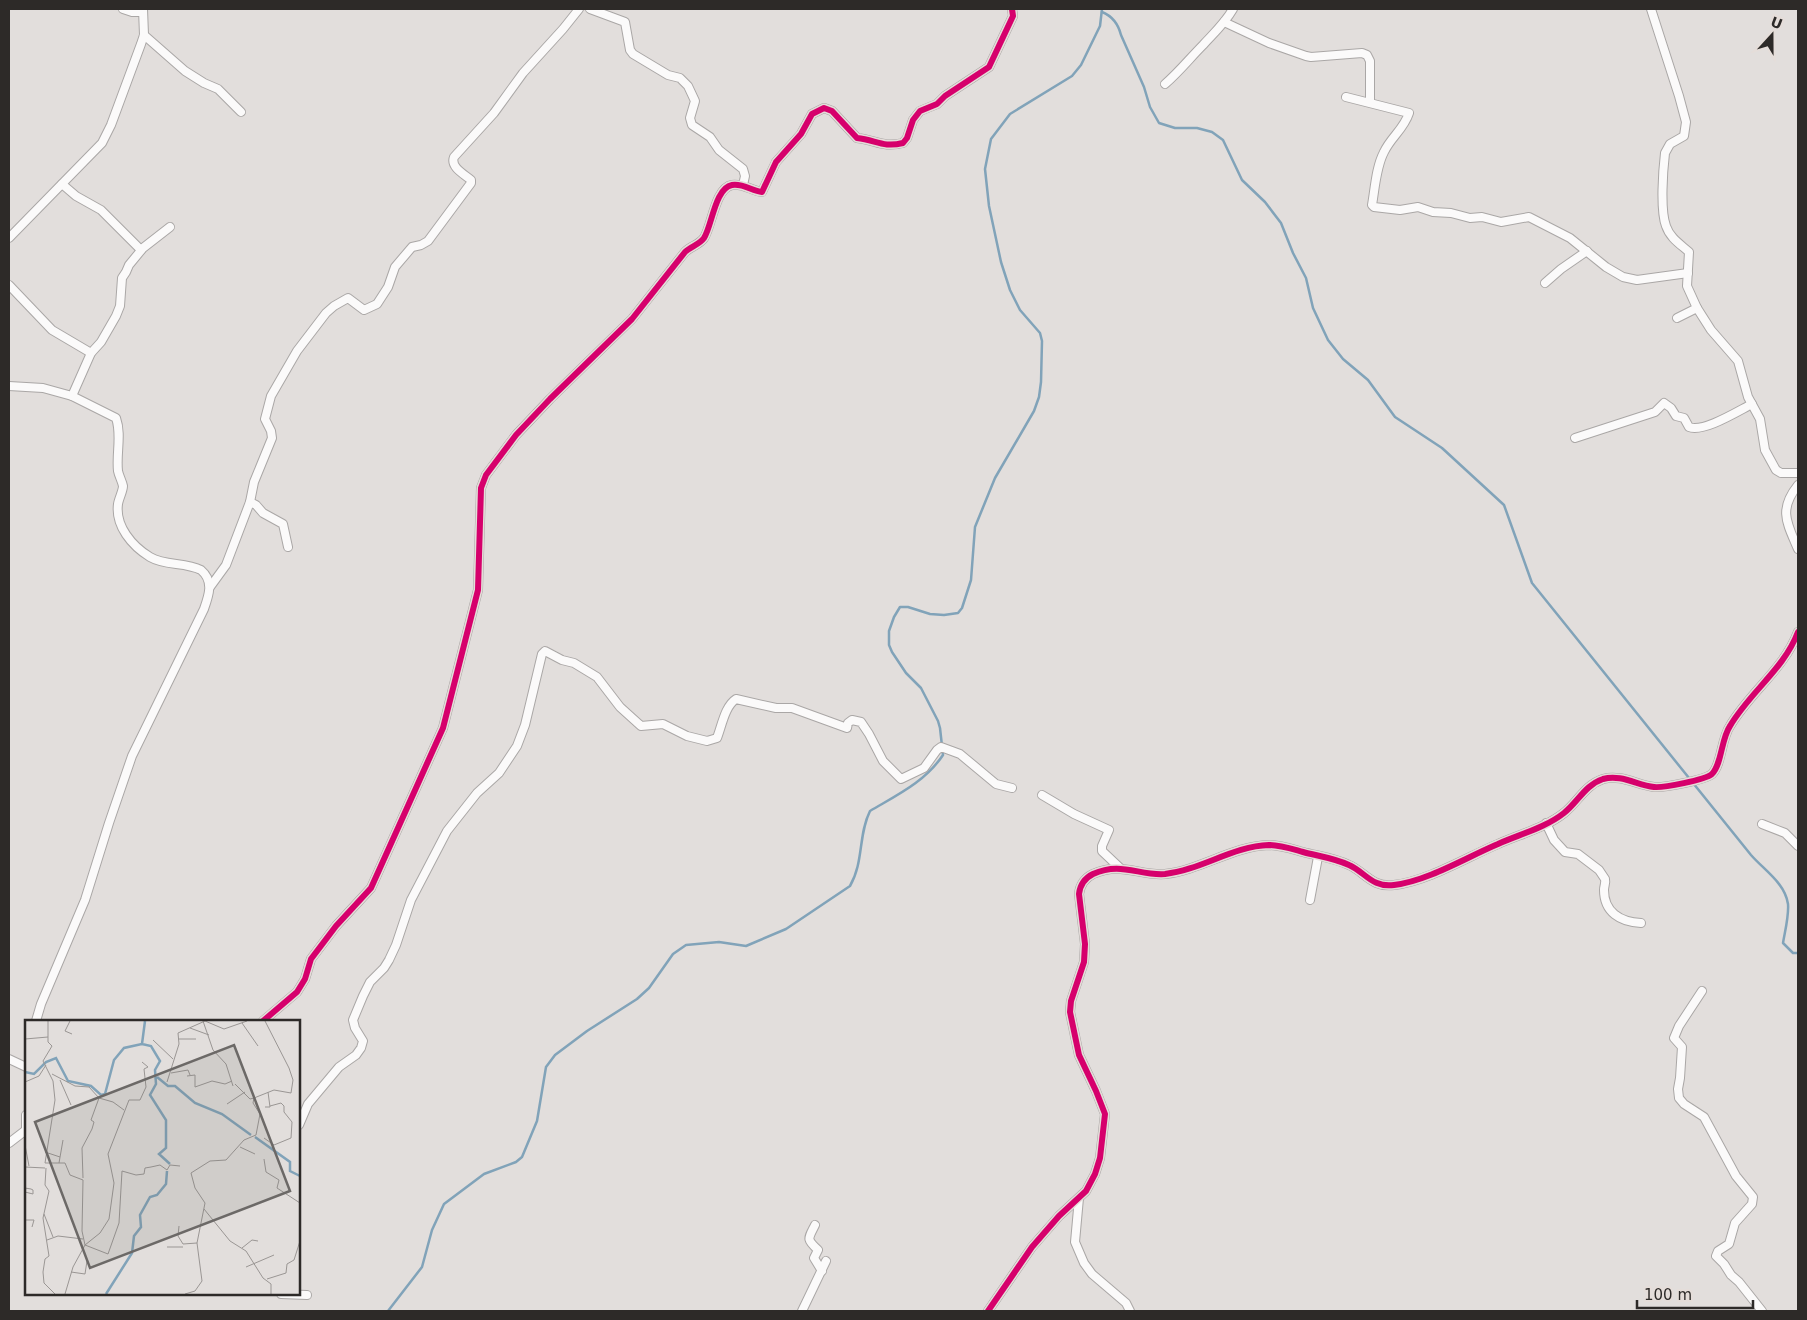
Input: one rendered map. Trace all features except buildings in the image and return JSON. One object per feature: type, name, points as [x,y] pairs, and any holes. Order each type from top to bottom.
[{"type":"street","points":[[9,238],[102,143],[111,125],[144,35],[143,10],[132,12],[123,9]]},
{"type":"street","points":[[36,1020],[41,1004],[85,900],[132,756],[204,609],[210,587],[226,565],[250,502],[254,482],[272,435],[265,419],[270,398],[303,341],[330,309],[346,298],[365,310],[377,304],[390,284],[396,266],[412,246],[421,245],[428,241],[471,183],[471,180],[453,163],[454,157],[494,113],[523,73],[579,9]]},
{"type":"street","points":[[590,9],[625,22],[630,50],[633,54],[668,75],[680,78],[688,86],[695,101],[690,118],[692,125],[710,137],[720,150],[743,169],[745,176],[742,185]]},
{"type":"street","points":[[264,1020],[297,992],[305,979],[310,959],[336,926],[371,888],[443,728],[478,590],[480,570],[480,498],[481,488],[486,475],[528,422],[632,319],[690,246],[702,240],[709,226],[715,206],[726,188],[733,185],[742,185],[762,192],[776,162],[801,134],[812,114],[824,108],[832,111],[857,138],[866,138],[884,146],[903,143],[907,138],[913,120],[920,110],[937,104],[945,96],[990,66],[1013,16],[1012,9]]},
{"type":"street","points":[[1165,84],[1181,70],[1223,24],[1233,9]]},
{"type":"street","points":[[1651,9],[1686,122],[1684,136],[1670,144],[1665,153],[1663,202],[1666,226],[1678,244],[1689,253],[1687,286],[1697,308],[1711,330],[1738,360],[1745,390],[1760,419],[1765,450],[1776,470],[1781,473],[1798,473]]},
{"type":"street","points":[[1223,24],[1306,56],[1362,53],[1367,55],[1370,61],[1370,102]]},
{"type":"street","points":[[144,35],[185,71],[218,89],[240,112]]},
{"type":"street","points":[[1346,96],[1409,113],[1401,130],[1393,137],[1382,156],[1373,206],[1400,210],[1420,207],[1433,212],[1451,213],[1470,218],[1482,217],[1501,222],[1529,217],[1557,231],[1587,251],[1606,267],[1623,277],[1637,280],[1688,274]]},
{"type":"street","points":[[62,184],[76,196],[101,210],[141,250]]},
{"type":"street","points":[[72,396],[91,353],[101,342],[116,316],[120,306],[122,278],[129,265],[141,250],[170,227]]},
{"type":"street","points":[[1546,283],[1561,269],[1587,251]]},
{"type":"street","points":[[9,285],[52,330],[91,353]]},
{"type":"street","points":[[1677,318],[1697,308]]},
{"type":"street","points":[[9,386],[43,388],[72,396],[116,418],[119,426],[118,471],[123,486],[118,512],[124,533],[139,549],[155,560],[201,570],[207,576],[210,587]]},
{"type":"street","points":[[1575,438],[1655,412],[1664,403],[1671,408],[1675,415],[1684,418],[1689,427],[1694,429],[1711,424],[1752,404]]},
{"type":"street","points":[[1798,485],[1787,503],[1785,516],[1798,549]]},
{"type":"street","points":[[250,502],[256,505],[263,513],[283,524],[288,546]]},
{"type":"street","points":[[988,1311],[1032,1247],[1059,1216],[1080,1198],[1089,1186],[1097,1168],[1105,1114],[1079,1055],[1070,1020],[1070,1005],[1082,970],[1084,952],[1079,890],[1091,875],[1109,869],[1120,868],[1152,874],[1166,874],[1236,852],[1268,845],[1296,850],[1349,865],[1373,882],[1389,886],[1397,885],[1452,866],[1546,823],[1564,813],[1588,787],[1602,780],[1618,778],[1656,787],[1706,777],[1716,768],[1722,744],[1729,727],[1753,693],[1782,663],[1798,632]]},
{"type":"street","points":[[300,1123],[308,1104],[339,1067],[356,1055],[361,1048],[363,1041],[355,1028],[353,1020],[363,996],[370,982],[389,960],[411,900],[448,831],[477,793],[499,773],[517,746],[526,725],[528,709],[534,693],[542,654],[545,651],[574,663],[597,677],[620,707],[638,726],[663,724],[679,734],[711,740],[717,738],[726,712],[736,699],[776,708],[789,707],[847,728],[848,723],[852,720],[861,722],[883,760],[900,778],[924,768],[941,747],[960,754],[996,784],[1012,788]]},
{"type":"street","points":[[1042,795],[1074,814],[1109,830],[1102,846],[1102,851],[1120,868]]},
{"type":"street","points":[[1546,823],[1554,840],[1561,848],[1566,852],[1578,854],[1599,870],[1606,879],[1604,888],[1607,906],[1617,917],[1626,921],[1640,922]]},
{"type":"street","points":[[1762,824],[1785,833],[1798,846]]},
{"type":"street","points":[[1310,900],[1318,857]]},
{"type":"street","points":[[1702,991],[1679,1026],[1674,1038],[1682,1047],[1678,1095],[1682,1103],[1704,1117],[1737,1178],[1753,1197],[1752,1204],[1735,1223],[1729,1244],[1719,1250],[1716,1256],[1762,1311]]},
{"type":"street","points":[[9,1059],[25,1067]]},
{"type":"street","points":[[9,1144],[25,1131]]},
{"type":"street","points":[[1080,1198],[1075,1242],[1084,1263],[1092,1274],[1126,1303],[1130,1311]]},
{"type":"street","points":[[815,1225],[808,1239],[818,1250],[814,1258],[822,1271]]},
{"type":"street","points":[[802,1311],[826,1261]]},
{"type":"street","points":[[300,1295],[307,1295]]},
{"type":"waterway","points":[[388,1311],[422,1267],[432,1230],[444,1204],[484,1174],[516,1162],[522,1157],[537,1121],[546,1067],[555,1055],[587,1031],[637,999],[649,988],[673,954],[686,945],[719,942],[746,946],[786,929],[850,886],[857,868],[866,820],[870,811],[919,780],[936,765],[943,755],[938,721],[921,688],[906,673],[892,652],[889,645],[889,631],[900,607],[908,607],[930,614],[944,615],[958,613],[962,608],[971,580],[975,527],[995,478],[1034,411],[1039,397],[1041,382],[1042,341],[1040,333],[1020,310],[1010,290],[1001,262],[989,206],[985,169],[991,139],[1010,114],[1072,76],[1081,65],[1100,26],[1102,9]]},
{"type":"waterway","points":[[1102,12],[1112,18],[1118,27],[1144,87],[1150,107],[1159,123],[1175,128],[1197,128],[1212,132],[1223,140],[1242,180],[1265,202],[1281,223],[1306,278],[1313,308],[1328,340],[1343,359],[1368,380],[1395,417],[1442,448],[1504,505],[1532,583],[1751,855],[1783,890],[1788,904],[1783,943],[1793,953],[1798,953]]},
{"type":"cycle path","points":[[264,1020],[297,992],[305,979],[311,959],[336,926],[371,888],[443,728],[478,590],[481,488],[486,475],[516,435],[632,319],[685,252],[704,238],[718,200],[726,188],[732,185],[740,185],[762,192],[776,162],[801,134],[812,114],[824,108],[832,111],[857,138],[890,145],[903,143],[907,138],[913,120],[920,111],[937,104],[945,96],[989,67],[1013,16],[1012,9]]},
{"type":"cycle path","points":[[988,1311],[1032,1247],[1059,1216],[1086,1191],[1095,1174],[1100,1158],[1105,1114],[1079,1055],[1070,1012],[1071,1001],[1084,962],[1085,944],[1079,894],[1083,882],[1093,874],[1112,869],[1156,874],[1178,872],[1243,849],[1269,845],[1286,847],[1332,859],[1355,868],[1369,879],[1380,884],[1394,885],[1420,879],[1549,823],[1569,809],[1586,789],[1603,779],[1616,778],[1659,787],[1693,781],[1712,774],[1718,764],[1730,726],[1747,702],[1784,658],[1798,632]]}]
